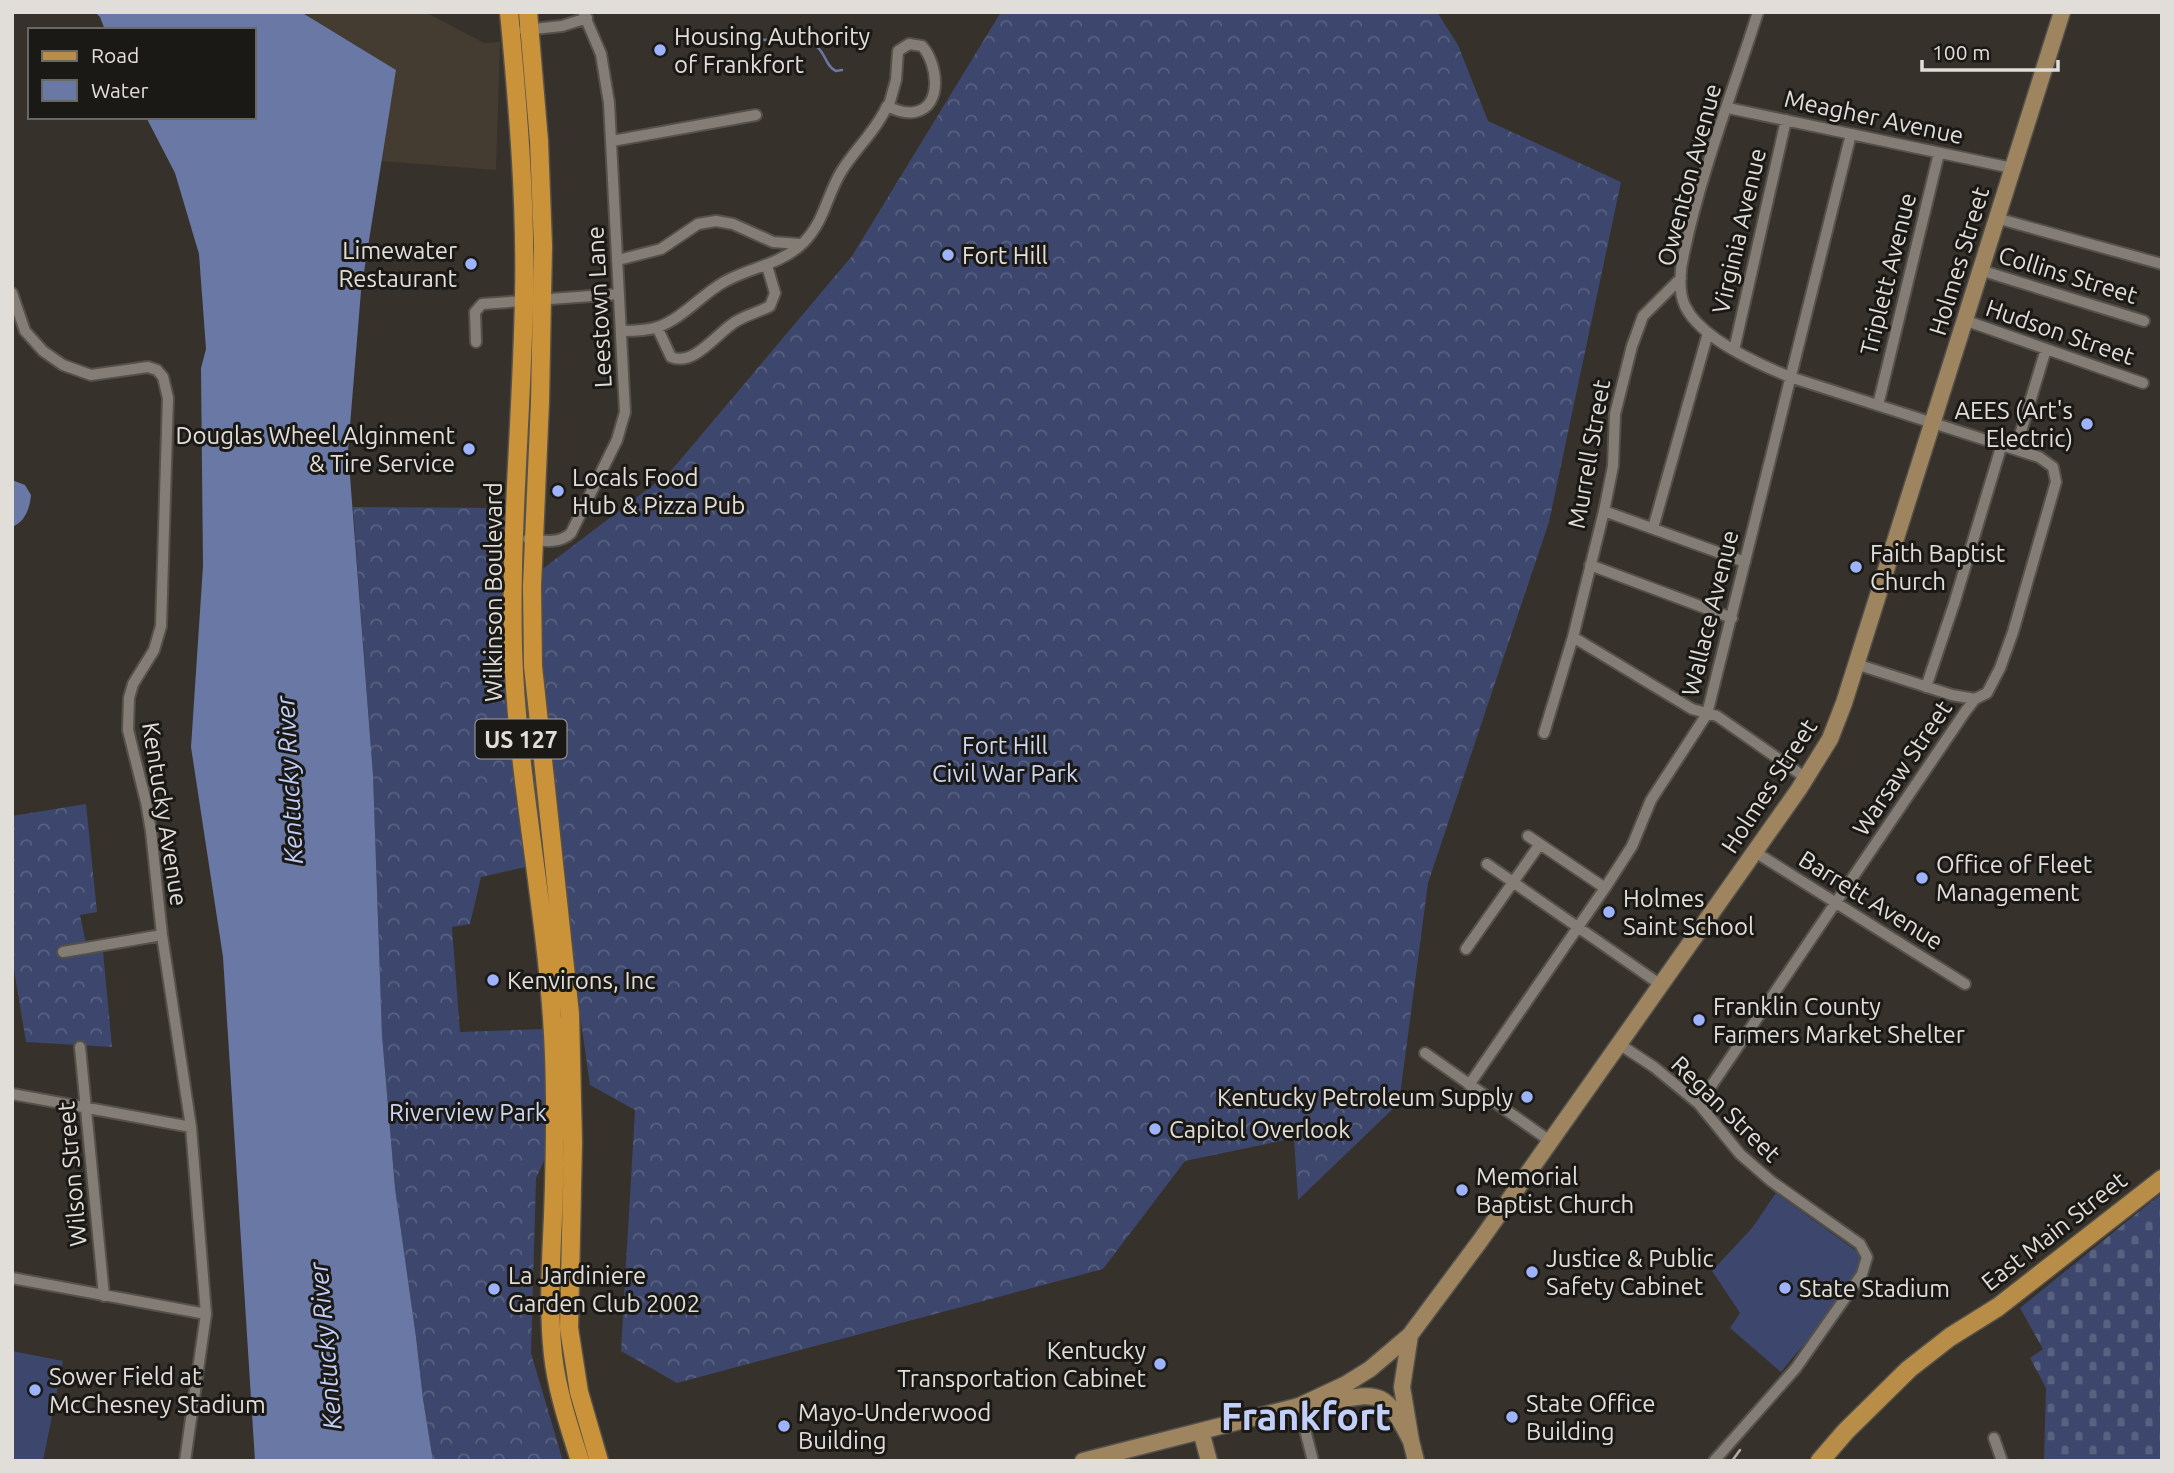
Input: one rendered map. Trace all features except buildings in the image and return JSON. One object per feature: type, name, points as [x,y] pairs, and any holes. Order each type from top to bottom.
[{"type":"highway","name":"Wilkinson Boulevard","points":[[509,12],[523,177],[524,300],[513,602],[514,677],[547,955],[554,1058],[551,1330],[556,1375],[580,1461]]},
{"type":"highway","name":"Wilkinson Boulevard","points":[[529,21],[540,167],[543,298],[534,540],[534,693],[563,934],[572,1040],[573,1152],[569,1328],[579,1392],[599,1461]]},
{"type":"main road","name":"Holmes Street","points":[[1299,1406],[1332,1392],[1370,1369],[1410,1335],[1755,852],[1806,778],[1833,732],[2062,12]]},
{"type":"main road","name":"East Main Street","points":[[1820,1461],[1872,1405],[1927,1354],[1997,1307],[2162,1179]]},
{"type":"main road","points":[[1410,1335],[1402,1387],[1416,1461]]},
{"type":"main road","points":[[1083,1461],[1299,1406],[1365,1395],[1377,1396],[1393,1407],[1411,1441]]},
{"type":"main road","points":[[1201,1431],[1209,1461]]},
{"type":"street","name":"Owenton Avenue","points":[[1756,14],[1683,255],[1681,288],[1686,307],[1708,332],[1734,350],[1790,377]]},
{"type":"street","points":[[511,31],[529,21],[562,26],[585,15]]},
{"type":"street","name":"Leestown Lane","points":[[515,537],[554,541],[566,538],[571,533],[617,440],[625,412],[612,141],[605,69],[597,41],[585,15]]},
{"type":"street","points":[[621,331],[657,327],[671,321],[724,282],[767,266],[802,244],[824,213],[842,171],[887,106],[896,80],[896,54],[909,44],[925,48],[932,65],[934,90],[930,103],[917,111],[905,112],[887,106]]},
{"type":"street","name":"Meagher Avenue","points":[[1728,108],[2012,168]]},
{"type":"street","points":[[612,141],[756,114]]},
{"type":"street","name":"Virginia Avenue","points":[[1734,350],[1786,120]]},
{"type":"street","name":"Wallace Avenue","points":[[1469,1085],[1632,846],[1651,800],[1706,714],[1851,134]]},
{"type":"street","name":"Triplett Avenue","points":[[1878,405],[1939,153]]},
{"type":"street","points":[[1996,218],[2162,264]]},
{"type":"street","points":[[618,260],[661,249],[698,224],[716,221],[733,224],[763,239],[802,244]]},
{"type":"street","points":[[781,243],[781,257]]},
{"type":"street","points":[[657,327],[671,357],[682,359],[693,355],[734,322],[770,306],[775,293],[767,266]]},
{"type":"street","name":"Collins Street","points":[[1980,270],[2144,321]]},
{"type":"street","name":"Murrell Street","points":[[1545,733],[1573,637],[1604,511],[1613,466],[1615,414],[1639,326],[1649,309],[1681,278]]},
{"type":"street","name":"Kentucky Avenue","points":[[12,293],[25,331],[43,351],[63,365],[91,375],[148,367],[157,370],[167,387],[169,424],[163,519],[161,626],[154,650],[133,684],[129,698],[128,730],[146,802],[162,935],[191,1127],[206,1314],[185,1461]]},
{"type":"street","points":[[476,342],[475,316],[478,306],[486,303],[619,294]]},
{"type":"street","name":"Hudson Street","points":[[1964,320],[2143,383]]},
{"type":"street","name":"Virginia Avenue","points":[[1653,528],[1708,332]]},
{"type":"street","points":[[1790,377],[2016,448],[2046,349]]},
{"type":"street","points":[[1926,687],[2002,444]]},
{"type":"street","name":"Warsaw Street","points":[[1699,1104],[1975,699],[1987,693],[2000,668],[2056,482],[2053,467],[2039,457],[2016,448]]},
{"type":"street","points":[[1604,511],[1745,562]]},
{"type":"street","points":[[1590,565],[1732,618]]},
{"type":"street","points":[[1573,637],[1692,709],[1717,716],[1806,778]]},
{"type":"street","points":[[1856,664],[1926,687],[1975,699]]},
{"type":"street","points":[[1528,836],[1605,888]]},
{"type":"street","points":[[1466,949],[1540,844]]},
{"type":"street","name":"Barrett Avenue","points":[[1755,852],[1965,984]]},
{"type":"street","points":[[1487,864],[1661,985]]},
{"type":"street","points":[[63,952],[162,935]]},
{"type":"street","name":"Regan Street","points":[[1619,1044],[1654,1067],[1699,1104],[1740,1154],[1771,1181],[1850,1235],[1865,1250],[1867,1257],[1862,1274],[1796,1368],[1714,1461]]},
{"type":"street","name":"Wilson Street","points":[[80,1047],[104,1296]]},
{"type":"street","points":[[1425,1053],[1550,1141]]},
{"type":"street","points":[[12,1094],[191,1127]]},
{"type":"street","points":[[12,1279],[206,1314]]},
{"type":"street","points":[[1299,1406],[1312,1461]]},
{"type":"street","points":[[1994,1438],[2002,1461]]},
{"type":"shaded area","points":[[301,12],[425,12],[484,43],[500,42],[496,170],[380,161],[396,70]]},
{"type":"green space","name":"Fort Hill Civil War Park","points":[[1001,12],[1437,12],[1458,45],[1488,121],[1621,182],[1549,522],[1428,883],[1399,1103],[1298,1200],[1294,1138],[1185,1161],[1103,1269],[677,1383],[621,1351],[635,1110],[590,1085],[536,705],[532,577],[670,472],[852,256]]},
{"type":"green space","name":"Riverview Park","points":[[353,507],[506,508],[526,867],[481,877],[470,924],[452,927],[460,1032],[547,1029],[548,1152],[536,1178],[531,1353],[563,1461],[433,1461],[395,1188],[382,1035],[373,775]]},
{"type":"green space","points":[[86,804],[97,912],[80,915],[88,953],[103,952],[112,1047],[26,1042],[12,958],[12,816]]},
{"type":"green space","name":"State Stadium","points":[[1776,1193],[1862,1255],[1849,1286],[1839,1301],[1781,1372],[1730,1328],[1740,1313],[1712,1271],[1752,1228]]},
{"type":"green space","points":[[2162,1193],[2162,1461],[2044,1461],[2046,1388],[2030,1358],[2043,1349],[2020,1308]]},
{"type":"green space","name":"Sower Field at McChesney Stadium","points":[[12,1351],[63,1361],[43,1461],[12,1461]]},
{"type":"water","name":"Kentucky River","points":[[95,12],[301,12],[396,70],[361,291],[348,450],[373,775],[382,1035],[395,1188],[433,1461],[255,1461],[223,957],[191,747],[203,566],[201,368],[206,349],[199,254],[175,173],[147,119],[256,119],[256,28],[104,28]]},
{"type":"water","points":[[12,480],[25,485],[31,495],[26,514],[12,527]]},
{"type":"waterway","points":[[739,40],[810,43],[819,49],[832,69],[842,70]]},
{"type":"railway","points":[[1732,1461],[1740,1450]]},
{"type":"place","name":"Housing Authority of Frankfort","points":[[660,50]]},
{"type":"place","name":"Fort Hill","points":[[948,255]]},
{"type":"place","name":"Limewater Restaurant","points":[[471,264]]},
{"type":"place","name":"AEES (Art's Electric)","points":[[2087,424]]},
{"type":"place","name":"Douglas Wheel Alginment & Tire Service","points":[[469,449]]},
{"type":"place","name":"Locals Food Hub & Pizza Pub","points":[[558,491]]},
{"type":"place","name":"Faith Baptist Church","points":[[1856,567]]},
{"type":"place","name":"Office of Fleet Management","points":[[1922,878]]},
{"type":"place","name":"Holmes Saint School","points":[[1609,912]]},
{"type":"place","name":"Kenvirons, Inc","points":[[493,980]]},
{"type":"place","name":"Franklin County Farmers Market Shelter","points":[[1699,1020]]},
{"type":"place","name":"Kentucky Petroleum Supply","points":[[1527,1097]]},
{"type":"place","name":"Capitol Overlook","points":[[1155,1129]]},
{"type":"place","name":"Memorial Baptist Church","points":[[1462,1190]]},
{"type":"place","name":"Justice & Public Safety Cabinet","points":[[1532,1272]]},
{"type":"place","name":"State Stadium","points":[[1785,1288]]},
{"type":"place","name":"La Jardiniere Garden Club 2002","points":[[494,1289]]},
{"type":"place","name":"Kentucky Transportation Cabinet","points":[[1160,1364]]},
{"type":"place","name":"Sower Field at McChesney Stadium","points":[[35,1390]]},
{"type":"place","name":"State Office Building","points":[[1512,1417]]},
{"type":"place","name":"Mayo-Underwood Building","points":[[784,1426]]},
{"type":"district","name":"Frankfort","points":[[1306,1416]]}]
